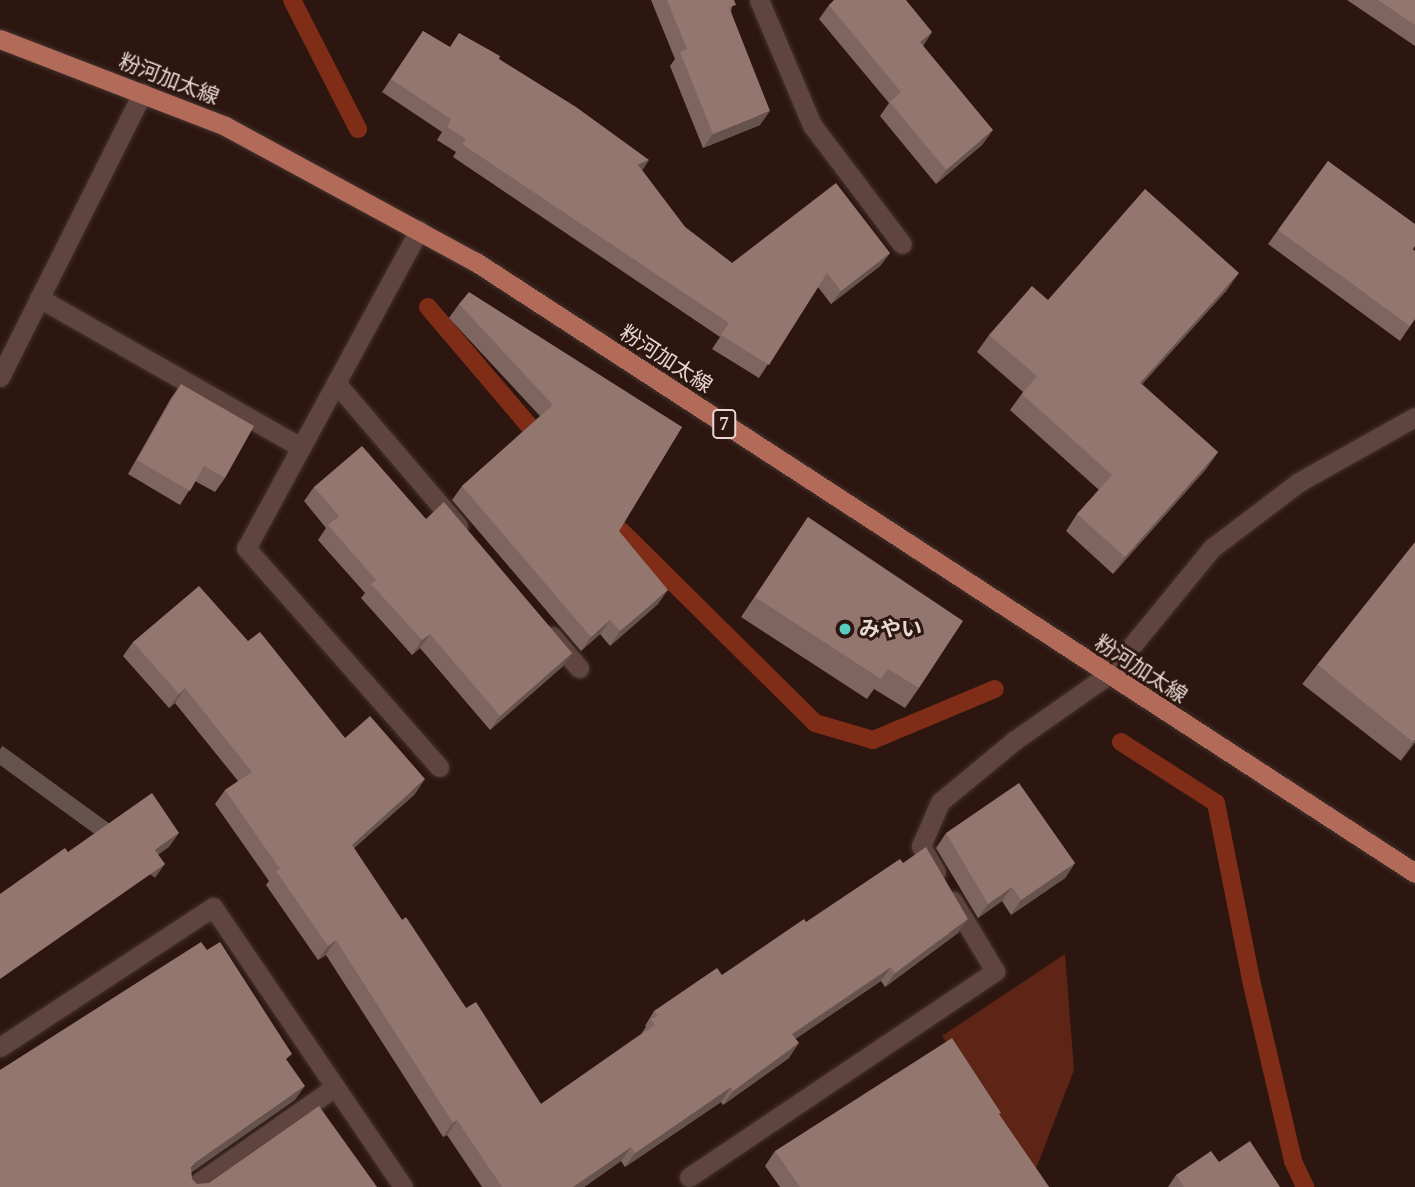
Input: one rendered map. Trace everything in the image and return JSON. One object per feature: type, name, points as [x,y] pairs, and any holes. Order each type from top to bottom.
[{"type":"main road","name":"粉河加太線","points":[[0,39],[225,125],[487,269],[1415,873]]},
{"type":"street","points":[[759,0],[812,125],[902,244]]},
{"type":"street","points":[[0,377],[142,93]]},
{"type":"street","points":[[419,230],[246,548],[439,767]]},
{"type":"street","points":[[39,298],[300,447]]},
{"type":"street","points":[[335,383],[471,541]]},
{"type":"street","points":[[686,1184],[995,971],[921,846],[940,802],[1015,740],[1108,675],[1212,548],[1299,482],[1415,417]]},
{"type":"street","points":[[543,626],[579,668]]},
{"type":"street","points":[[0,1047],[213,907],[403,1187]]},
{"type":"street","points":[[192,1187],[335,1087]]},
{"type":"shaded area","points":[[1065,954],[1074,1070],[1034,1174],[942,1036]]},
{"type":"building","points":[[667,0],[734,0],[736,5],[729,7],[770,111],[713,134],[680,52],[687,49]]},
{"type":"building","points":[[834,0],[906,0],[932,32],[920,42],[993,130],[946,170],[890,102],[901,92],[829,5]]},
{"type":"building","points":[[1378,0],[1415,0],[1415,25]]},
{"type":"building","points":[[423,31],[450,47],[459,33],[500,56],[499,59],[576,107],[649,160],[638,165],[685,227],[732,263],[836,183],[890,253],[841,291],[827,273],[769,365],[721,335],[729,323],[462,144],[466,139],[447,127],[451,119],[391,79]]},
{"type":"building","points":[[1328,161],[1415,224],[1415,319],[1410,326],[1278,230]]},
{"type":"building","points":[[1145,189],[1239,273],[1140,383],[1218,452],[1125,557],[1077,514],[1112,475],[1022,394],[1037,376],[989,335],[1032,286],[1048,300]]},
{"type":"building","points":[[469,292],[682,427],[619,531],[668,590],[620,631],[610,620],[591,637],[462,486],[553,405],[459,304]]},
{"type":"building","points":[[181,384],[254,426],[225,478],[204,466],[190,491],[137,460]]},
{"type":"building","points":[[362,446],[426,519],[444,502],[572,653],[500,716],[430,634],[422,640],[371,584],[376,580],[328,525],[339,516],[314,487]]},
{"type":"building","name":"みやい","points":[[808,517],[963,621],[919,688],[888,669],[881,679],[755,597]]},
{"type":"building","points":[[1415,542],[1415,740],[1413,742],[1317,665]]},
{"type":"building","points":[[199,586],[248,641],[260,632],[345,738],[370,716],[425,779],[352,845],[402,920],[406,917],[466,1008],[476,1002],[541,1104],[655,1025],[651,1019],[658,1016],[654,1011],[717,968],[722,975],[804,919],[806,922],[900,859],[903,863],[926,847],[968,919],[895,973],[891,967],[792,1034],[799,1043],[733,1091],[731,1087],[635,1153],[631,1147],[573,1187],[502,1187],[457,1120],[453,1123],[336,940],[328,946],[276,871],[280,869],[225,790],[252,772],[185,688],[179,694],[133,642]]},
{"type":"building","points":[[1019,783],[1075,863],[1021,900],[1012,887],[988,904],[946,833]]},
{"type":"building","points":[[152,793],[179,833],[155,850],[165,864],[0,979],[0,894],[65,848],[68,852]]},
{"type":"building","points":[[201,942],[207,950],[220,942],[292,1054],[286,1059],[305,1086],[195,1163],[191,1168],[192,1179],[197,1184],[209,1183],[319,1106],[377,1187],[0,1187],[0,1070]]},
{"type":"building","points":[[952,1038],[1049,1187],[800,1187],[775,1151]]},
{"type":"building","points":[[1250,1141],[1280,1187],[1184,1187],[1176,1175],[1211,1151],[1219,1162]]},
{"type":"waterway","points":[[292,0],[358,129]]},
{"type":"waterway","points":[[428,307],[543,442]]},
{"type":"waterway","points":[[604,514],[815,723],[873,740],[995,689]]},
{"type":"waterway","points":[[1121,742],[1216,803],[1251,980],[1293,1161],[1305,1187]]},
{"type":"place","name":"みやい","points":[[845,629]]}]
